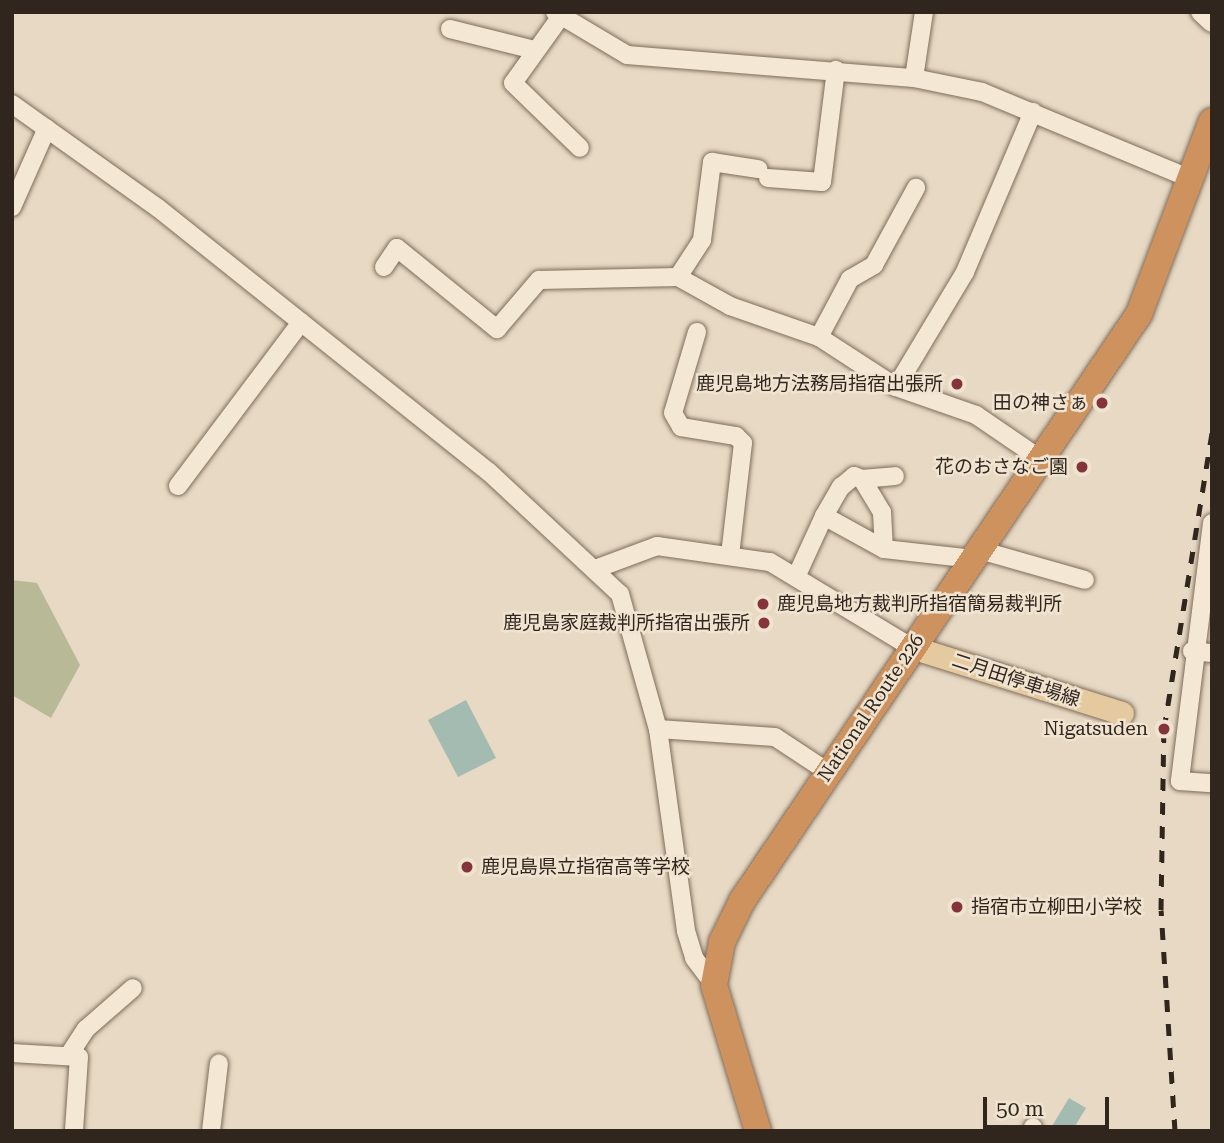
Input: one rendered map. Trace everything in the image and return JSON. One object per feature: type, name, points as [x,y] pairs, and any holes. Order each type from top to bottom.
[{"type":"highway","name":"National Route 226","points":[[758,1131],[714,985],[722,942],[742,901],[911,647],[1042,460],[1139,314],[1212,121]]},
{"type":"main road","name":"二月田停車場線","points":[[911,647],[1122,713]]},
{"type":"street","points":[[914,78],[923,12]]},
{"type":"street","points":[[1200,12],[1212,23]]},
{"type":"street","points":[[580,148],[513,83],[560,13],[627,55],[914,78],[1033,111],[1191,179]]},
{"type":"street","points":[[450,29],[535,50]]},
{"type":"street","points":[[678,276],[702,240],[712,162],[763,174],[822,182],[836,70]]},
{"type":"street","points":[[12,104],[301,322],[489,472],[598,568],[620,594],[658,729],[686,931],[694,958],[714,985]]},
{"type":"street","points":[[895,387],[965,272],[1033,111]]},
{"type":"street","points":[[12,207],[47,128]]},
{"type":"street","points":[[819,338],[850,279],[874,265],[916,188]]},
{"type":"street","points":[[384,267],[397,248],[497,329],[539,280],[678,276],[730,306],[819,338],[895,387],[976,415],[1042,460]]},
{"type":"street","points":[[178,486],[301,322]]},
{"type":"street","points":[[697,332],[673,413],[681,426],[736,436],[743,443],[730,555]]},
{"type":"street","points":[[797,575],[824,516],[841,487],[853,476],[862,479],[895,476]]},
{"type":"street","points":[[862,479],[882,512],[884,549]]},
{"type":"street","points":[[824,516],[884,549],[976,555],[1086,580]]},
{"type":"street","points":[[1212,523],[1192,652],[1180,781],[1212,783]]},
{"type":"street","points":[[598,568],[657,546],[730,555],[797,575],[911,647]]},
{"type":"street","points":[[1192,652],[1212,653]]},
{"type":"street","points":[[658,729],[775,737],[828,772]]},
{"type":"street","points":[[69,1055],[86,1029],[132,988]]},
{"type":"street","points":[[12,1053],[79,1057],[74,1131]]},
{"type":"street","points":[[211,1131],[219,1063]]},
{"type":"green space","points":[[12,580],[37,583],[80,665],[51,718],[12,695]]},
{"type":"shaded area","points":[[466,700],[496,758],[458,777],[428,720]]},
{"type":"shaded area","points":[[1069,1098],[1086,1108],[1072,1131],[1061,1131],[1052,1126]]},
{"type":"railway","points":[[1175,1131],[1161,910],[1164,729],[1212,432]]},
{"type":"place","name":"鹿児島地方法務局指宿出張所","points":[[957,384]]},
{"type":"place","name":"田の神さぁ","points":[[1102,403]]},
{"type":"place","name":"花のおさなご園","points":[[1082,467]]},
{"type":"place","name":"鹿児島地方裁判所指宿簡易裁判所","points":[[763,604]]},
{"type":"place","name":"鹿児島家庭裁判所指宿出張所","points":[[764,623]]},
{"type":"place","name":"Nigatsuden","points":[[1164,729]]},
{"type":"place","name":"鹿児島県立指宿高等学校","points":[[467,867]]},
{"type":"place","name":"指宿市立柳田小学校","points":[[957,907]]}]
